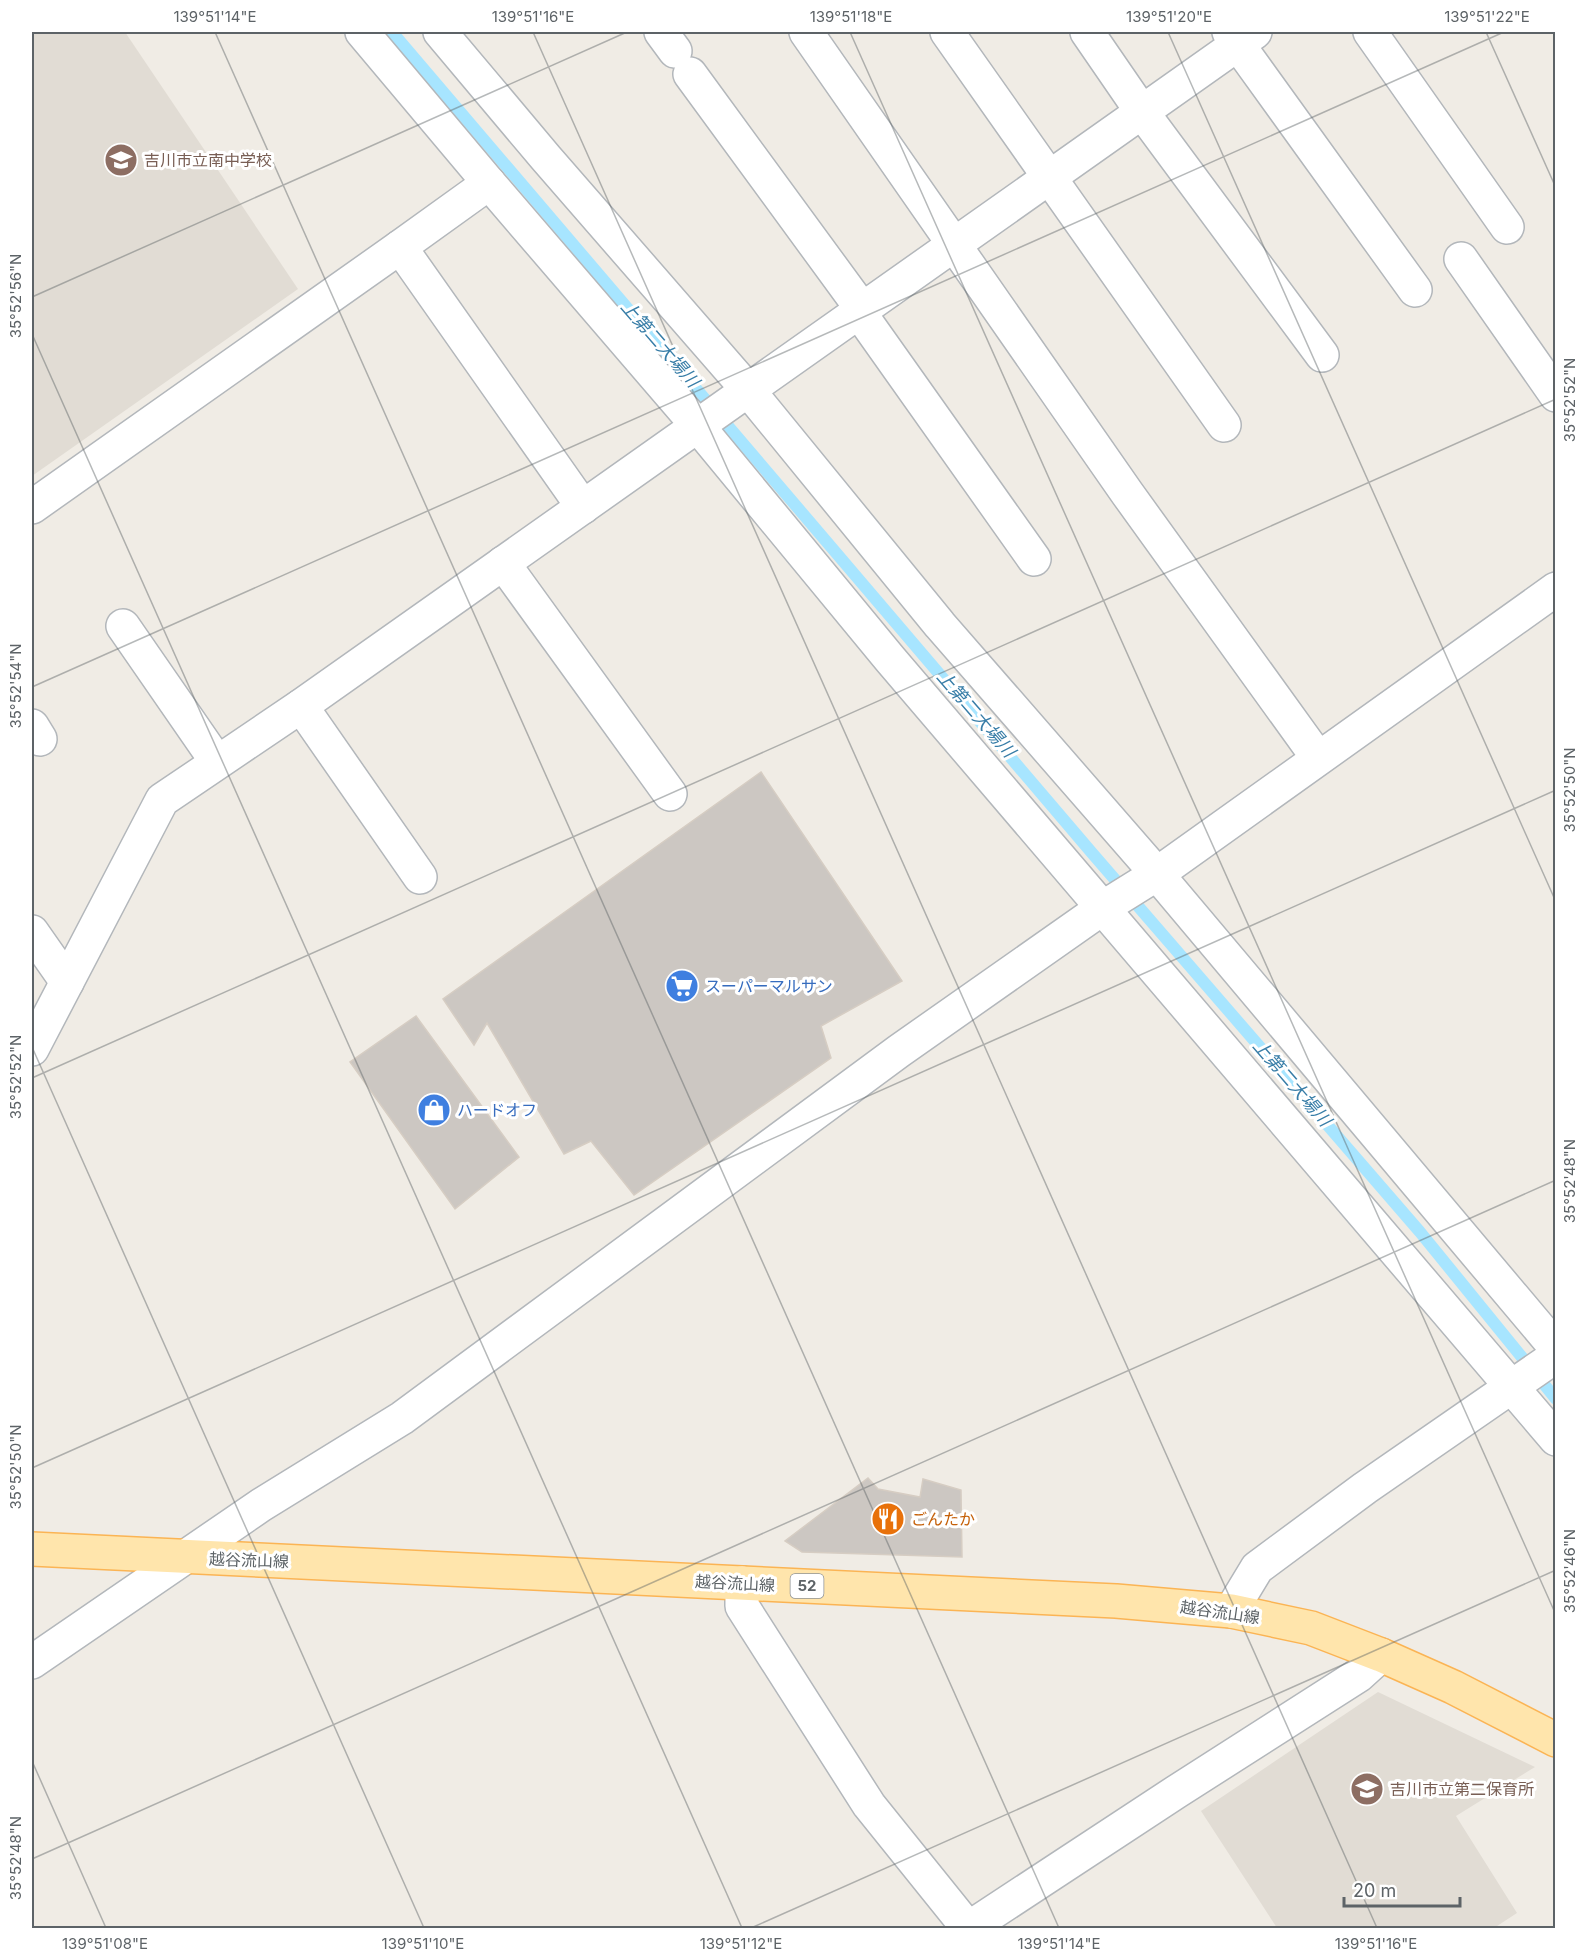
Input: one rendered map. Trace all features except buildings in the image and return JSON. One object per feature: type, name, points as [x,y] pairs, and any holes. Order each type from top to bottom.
[{"type":"main road","name":"越谷流山線","points":[[32,1549],[1116,1601],[1231,1611],[1311,1628],[1381,1655],[1453,1687],[1556,1740]]},
{"type":"street","points":[[362,32],[697,425],[890,659],[1556,1439]]},
{"type":"street","points":[[440,32],[546,158],[748,390],[940,624],[1157,874],[1556,1348]]},
{"type":"street","points":[[806,32],[1127,493],[1318,758]]},
{"type":"street","points":[[947,32],[1224,425]]},
{"type":"street","points":[[1087,32],[1142,112],[1322,355]]},
{"type":"street","points":[[1370,32],[1508,227]]},
{"type":"street","points":[[32,1049],[162,800],[301,706],[861,311],[1142,112],[1241,36],[1415,290]]},
{"type":"street","points":[[675,52],[861,311],[1034,559]]},
{"type":"street","points":[[32,507],[489,183]]},
{"type":"street","points":[[400,248],[583,507]]},
{"type":"street","points":[[1461,259],[1556,395]]},
{"type":"street","points":[[503,563],[670,794]]},
{"type":"street","points":[[32,1662],[261,1505],[402,1418],[899,1051],[1104,907],[1157,874],[1556,589]]},
{"type":"street","points":[[123,626],[217,762]]},
{"type":"street","points":[[301,706],[420,877]]},
{"type":"street","points":[[32,932],[67,982]]},
{"type":"street","points":[[1231,1611],[1257,1568],[1365,1488],[1556,1356]]},
{"type":"street","points":[[742,1583],[742,1606],[869,1805],[969,1929],[1176,1792],[1359,1675],[1381,1655]]},
{"type":"shaded area","name":"吉川市立南中学校","points":[[32,32],[125,32],[298,289],[32,476]]},
{"type":"shaded area","name":"吉川市立第二保育所","points":[[1378,1692],[1535,1767],[1456,1816],[1517,1913],[1494,1928],[1277,1928],[1201,1811]]},
{"type":"waterway","name":"上第二大場川","points":[[392,32],[1092,853],[1420,1232],[1556,1399]]},
{"type":"place","name":"吉川市立南中学校","points":[[121,160]]},
{"type":"place","name":"スーパーマルサン","points":[[682,986]]},
{"type":"place","name":"ハードオフ","points":[[434,1110]]},
{"type":"place","name":"ごんたか","points":[[888,1519]]},
{"type":"place","name":"吉川市立第二保育所","points":[[1367,1789]]}]
